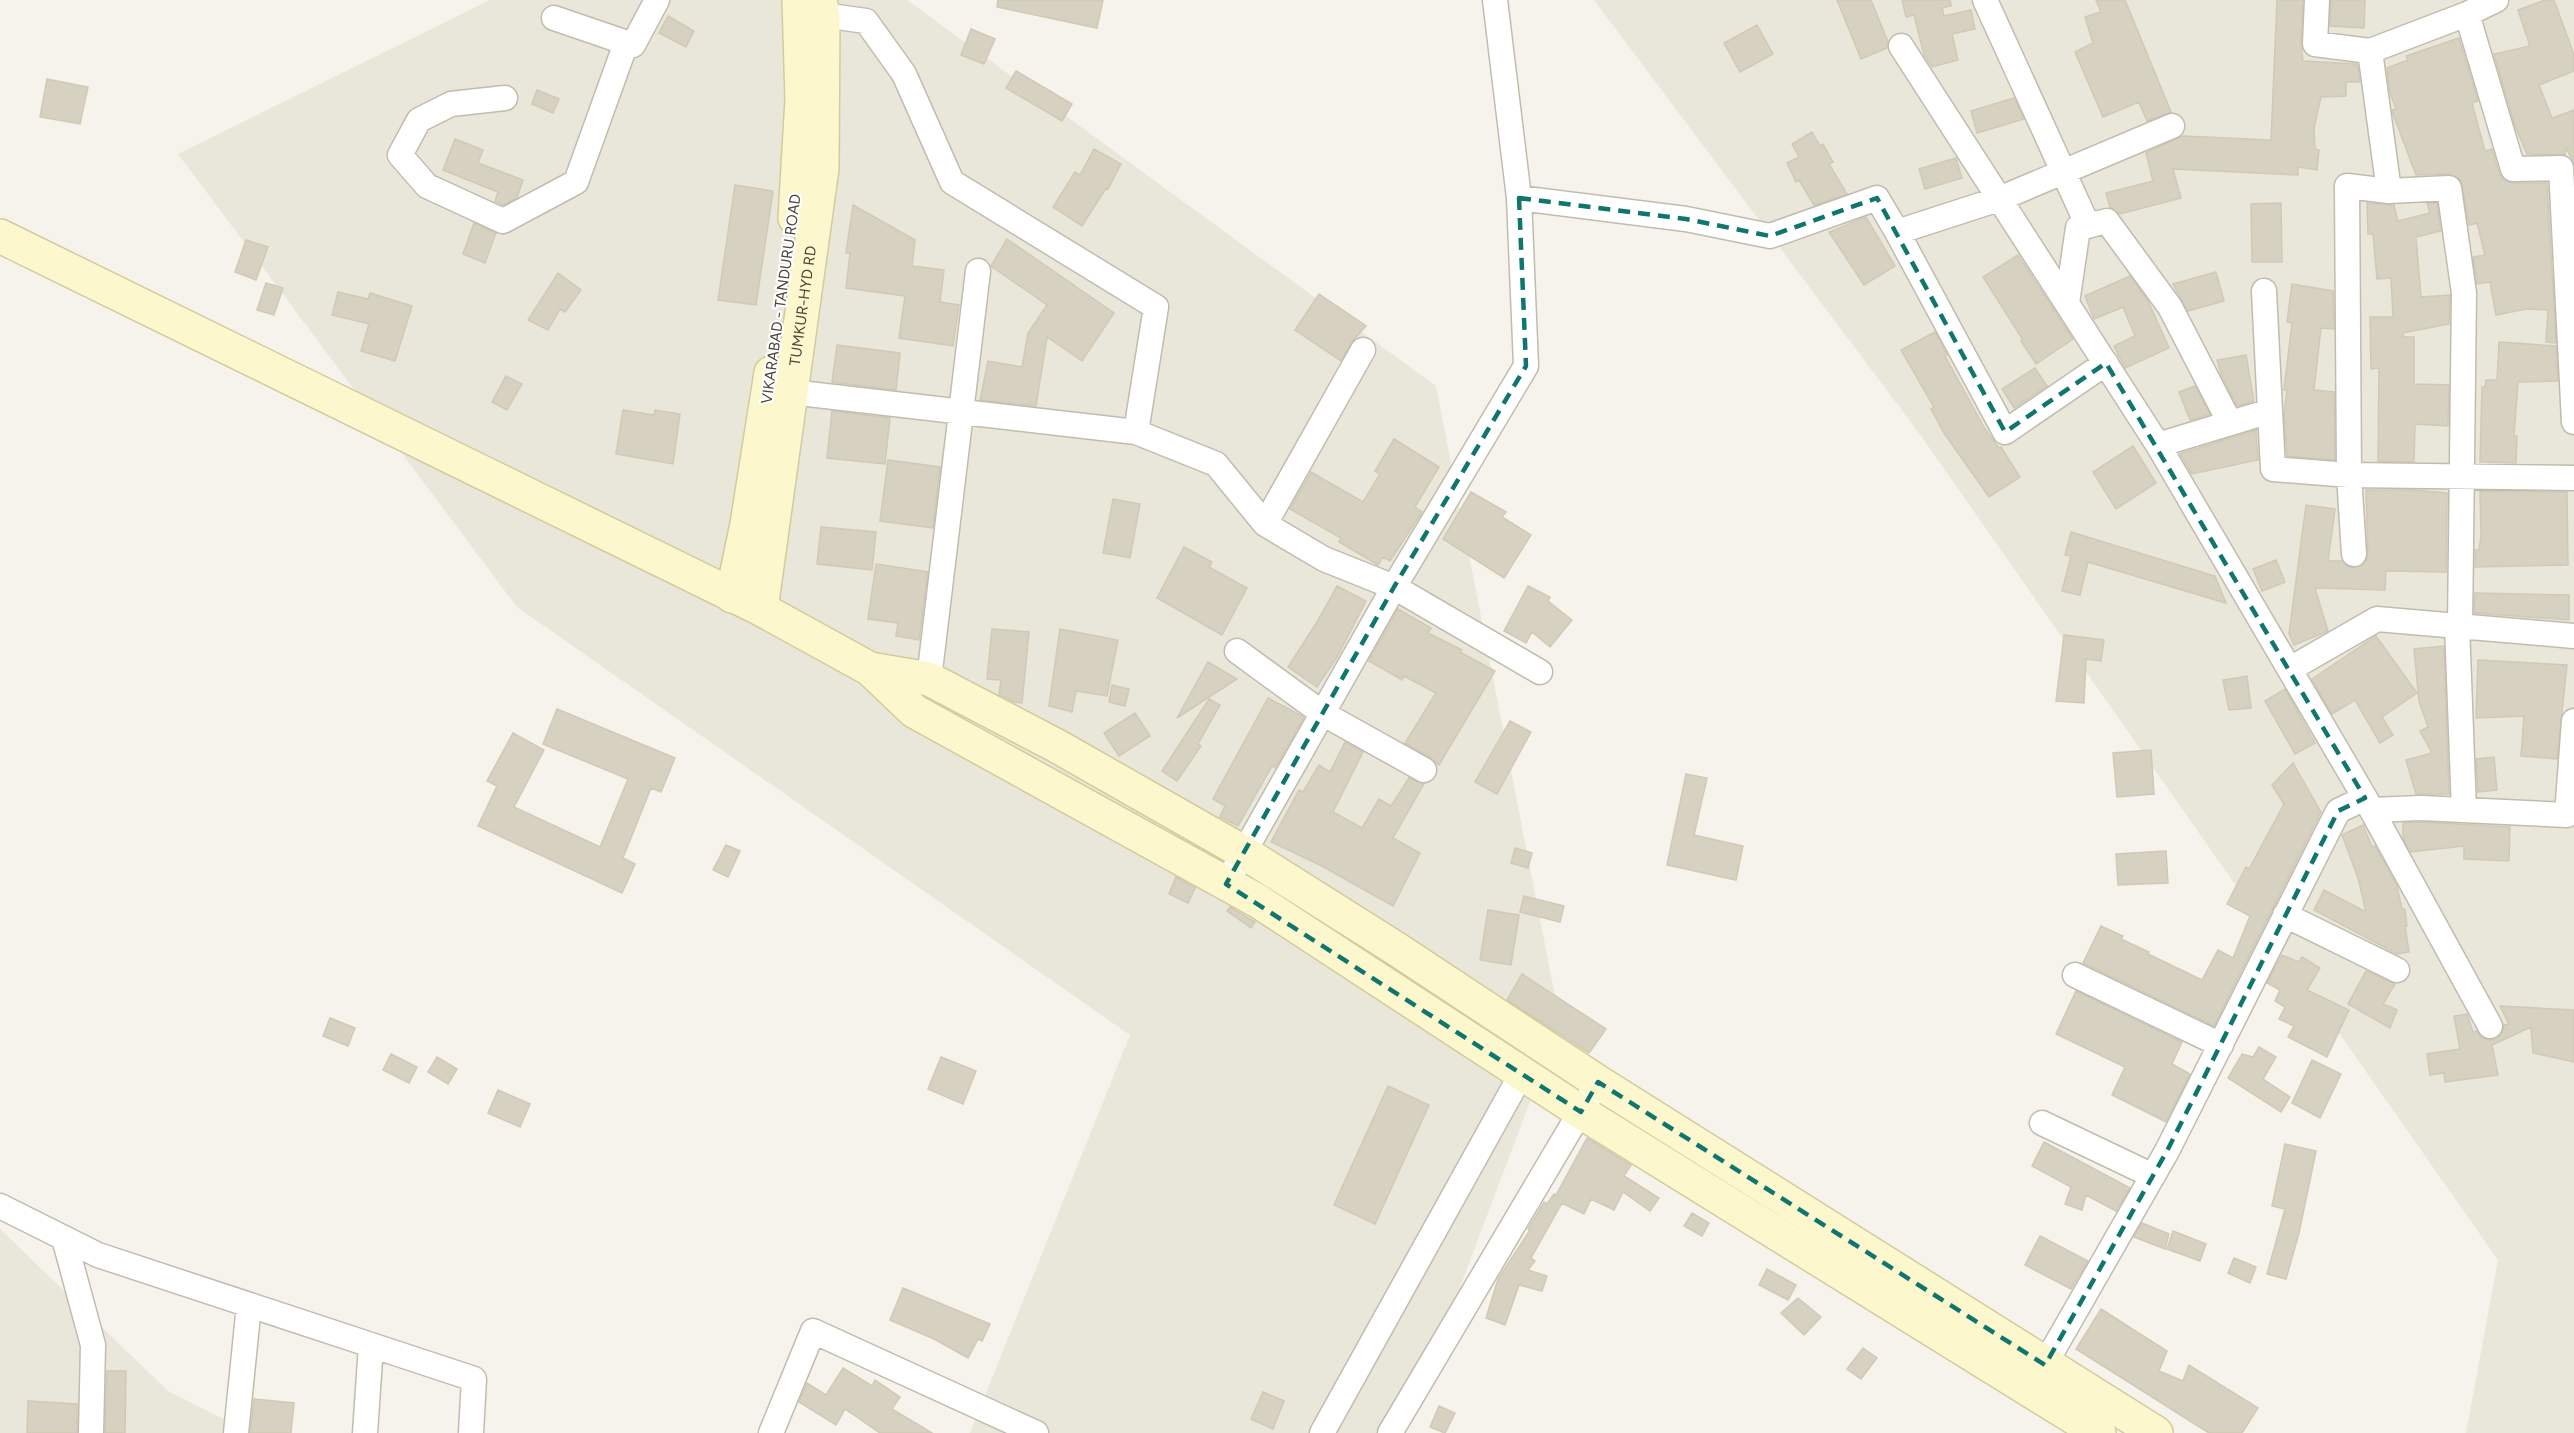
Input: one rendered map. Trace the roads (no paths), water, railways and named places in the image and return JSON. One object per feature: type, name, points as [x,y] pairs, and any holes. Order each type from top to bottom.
[{"type":"main road","name":"TUMKUR-HYD RD","points":[[747,602],[791,392],[822,168],[814,5]]},
{"type":"main road","name":"VIKARABAD - TANDURU ROAD","points":[[747,602],[747,524],[795,216],[802,99],[814,5]]},
{"type":"main road","points":[[0,236],[747,602],[870,669],[914,711],[1267,907],[1581,1112],[2037,1377],[2156,1433]]},
{"type":"main road","points":[[870,669],[929,679],[1057,746],[1243,852],[1393,947],[1598,1082],[2037,1377],[2099,1433]]},
{"type":"street","points":[[554,18],[633,45],[657,0]]},
{"type":"street","points":[[1226,884],[1394,587],[1526,366],[1519,198],[1495,0]]},
{"type":"street","points":[[1985,0],[2021,74],[2062,172],[2088,226]]},
{"type":"street","points":[[2317,0],[2315,44],[2370,51],[2467,14],[2496,0]]},
{"type":"street","points":[[814,5],[866,21],[904,74],[952,182],[1156,307],[1136,432]]},
{"type":"street","points":[[2467,14],[2513,169],[2561,168],[2574,422]]},
{"type":"street","points":[[505,98],[452,104],[419,120],[400,155],[427,186],[503,221],[576,183],[626,43]]},
{"type":"street","points":[[1901,46],[2158,444],[2368,804],[2490,1026]]},
{"type":"street","points":[[2370,51],[2389,191]]},
{"type":"street","points":[[1897,232],[1999,199],[2172,126]]},
{"type":"street","points":[[2354,554],[2349,475],[2347,186],[2389,191],[2449,188],[2464,293],[2458,626],[2464,810]]},
{"type":"street","points":[[1519,198],[1686,219],[1770,236],[1877,198],[2005,432],[2106,363]]},
{"type":"street","points":[[2067,303],[2078,228],[2107,221],[2170,307],[2230,423]]},
{"type":"street","points":[[929,679],[978,271]]},
{"type":"street","points":[[2264,291],[2273,469],[2349,475],[2574,478]]},
{"type":"street","points":[[1265,524],[1363,350]]},
{"type":"street","points":[[791,392],[1136,432],[1216,464],[1265,524],[1324,559],[1394,587],[1540,672]]},
{"type":"street","points":[[2158,444],[2270,411]]},
{"type":"street","points":[[2290,669],[2377,619],[2574,636]]},
{"type":"street","points":[[1237,651],[1322,713],[1424,770]]},
{"type":"street","points":[[2037,1377],[2154,1176],[2338,811],[2368,804],[2567,815],[2574,721]]},
{"type":"street","points":[[2285,915],[2397,970]]},
{"type":"street","points":[[2075,975],[2221,1045]]},
{"type":"street","points":[[1322,1433],[1522,1073]]},
{"type":"street","points":[[1390,1433],[1598,1082]]},
{"type":"street","points":[[2042,1123],[2154,1176]]},
{"type":"street","points":[[0,1206],[98,1255],[474,1380],[471,1433]]},
{"type":"street","points":[[64,1238],[93,1345],[91,1433]]},
{"type":"street","points":[[236,1433],[249,1305]]},
{"type":"street","points":[[771,1433],[813,1331],[1036,1433]]},
{"type":"street","points":[[365,1433],[371,1345]]}]
